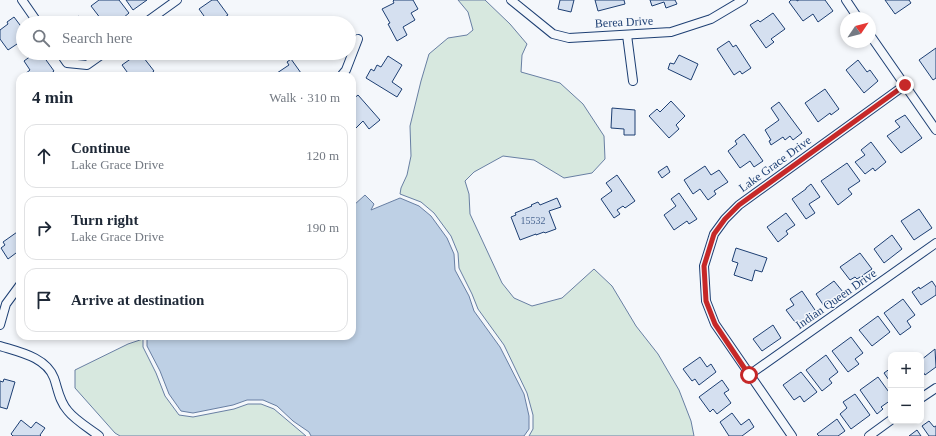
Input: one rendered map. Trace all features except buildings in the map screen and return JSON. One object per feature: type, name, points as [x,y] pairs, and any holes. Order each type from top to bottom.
[{"type":"street","points":[[22,0],[33,16]]},
{"type":"street","points":[[155,16],[177,0]]},
{"type":"street","name":"Berea Drive","points":[[511,0],[553,34],[569,38],[671,32],[711,19],[743,0]]},
{"type":"street","points":[[846,0],[854,12]]},
{"type":"street","points":[[627,35],[633,81]]},
{"type":"street","points":[[356,43],[358,38]]},
{"type":"street","points":[[876,44],[936,130]]},
{"type":"street","points":[[65,60],[67,63],[87,65],[94,60]]},
{"type":"street","points":[[344,72],[350,60]]},
{"type":"street","name":"Lake Grace Drive","points":[[792,436],[715,324],[706,301],[704,266],[714,234],[725,219],[739,205],[905,85]]},
{"type":"street","name":"Indian Queen Drive","points":[[749,375],[936,244]]},
{"type":"street","points":[[0,325],[6,304],[16,290]]},
{"type":"street","points":[[0,346],[27,354],[42,362],[53,376],[60,400],[68,412],[99,436]]},
{"type":"street","points":[[924,396],[936,388]]},
{"type":"street","points":[[869,436],[888,422]]},
{"type":"shaded area","points":[[458,0],[485,0],[510,24],[527,44],[522,55],[521,72],[560,83],[583,104],[604,136],[605,159],[592,173],[564,178],[534,160],[503,156],[474,172],[465,181],[469,194],[470,214],[502,283],[514,298],[532,306],[562,298],[594,269],[612,286],[636,326],[658,354],[679,390],[691,421],[694,436],[529,436],[533,429],[533,415],[527,393],[504,345],[478,309],[459,268],[458,253],[451,236],[434,213],[421,202],[400,194],[407,175],[411,156],[410,126],[429,54],[448,38],[467,35],[473,30],[468,12]]},
{"type":"shaded area","points":[[143,340],[143,347],[156,373],[165,396],[179,415],[193,417],[234,409],[248,404],[261,404],[274,409],[306,436],[120,436],[115,433],[75,388],[75,370],[128,344]]},
{"type":"water","points":[[365,195],[374,204],[371,210],[400,198],[419,206],[431,216],[447,238],[454,254],[455,270],[469,296],[474,311],[500,347],[524,394],[529,416],[529,429],[524,436],[311,436],[309,432],[293,421],[277,406],[263,400],[247,400],[233,405],[193,413],[181,411],[169,394],[160,371],[147,346],[147,340],[356,340],[356,203]]},
{"type":"route","points":[[749,375],[715,324],[706,301],[704,266],[714,234],[725,219],[739,205],[905,85]]}]
